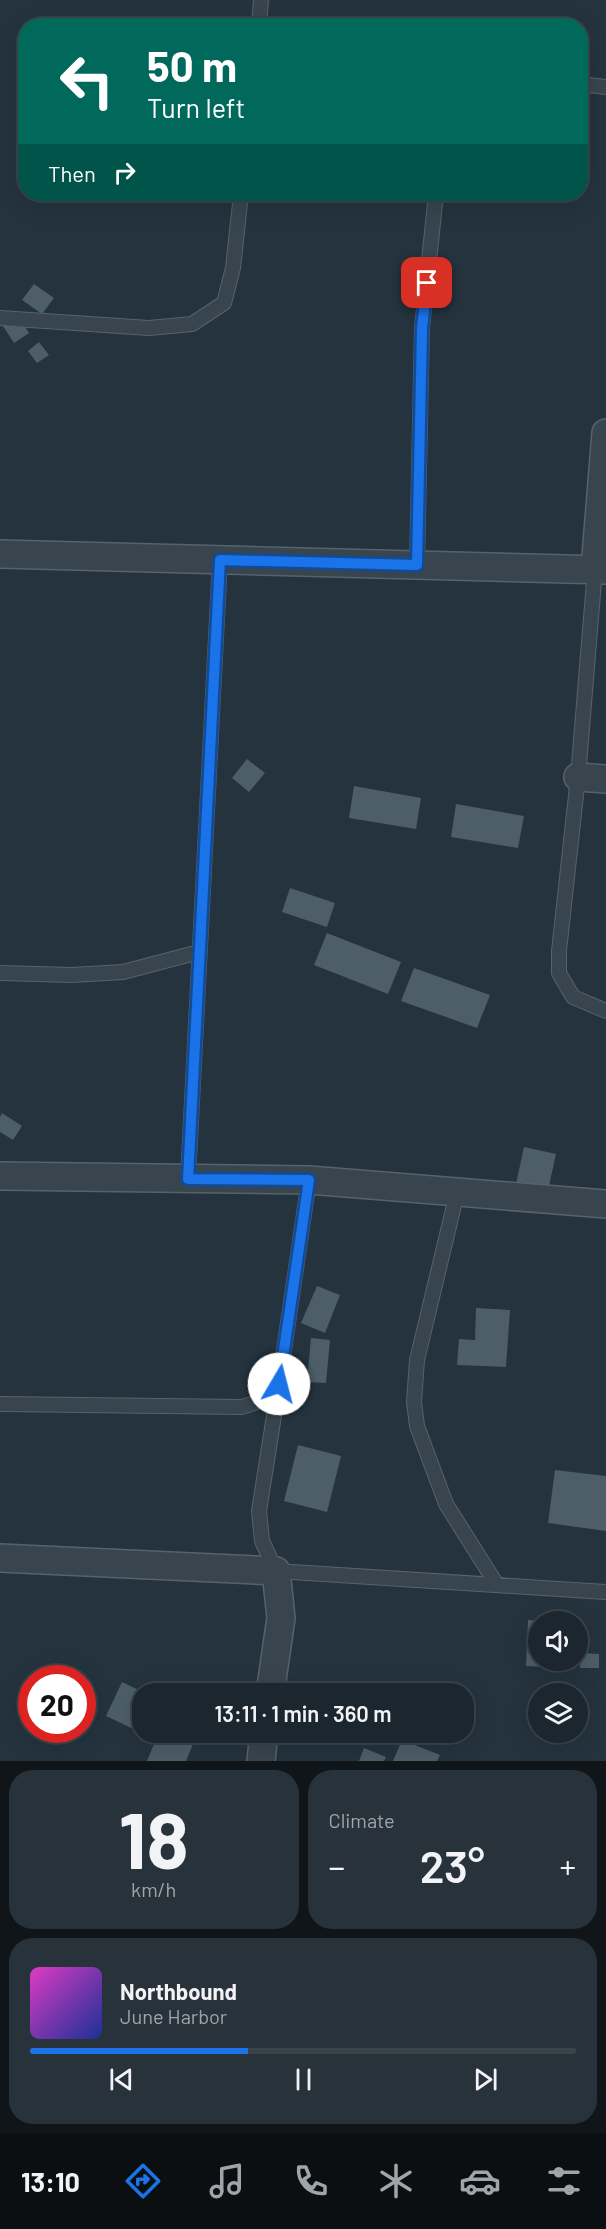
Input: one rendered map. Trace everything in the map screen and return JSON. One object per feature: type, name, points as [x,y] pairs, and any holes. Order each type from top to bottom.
[{"type":"street","points":[[0,554],[601,570],[606,433]]},
{"type":"street","points":[[578,777],[606,779]]},
{"type":"street","points":[[0,1176],[309,1180],[606,1204]]},
{"type":"street","points":[[0,1558],[276,1571],[281,1618],[272,1683]]},
{"type":"street","points":[[261,1761],[263,1743]]},
{"type":"lane","points":[[260,18],[261,0]]},
{"type":"lane","points":[[588,85],[606,87]]},
{"type":"lane","points":[[0,318],[149,328],[192,324],[224,303],[233,268],[240,201]]},
{"type":"lane","points":[[417,565],[422,328],[435,201]]},
{"type":"lane","points":[[188,1179],[220,560]]},
{"type":"lane","points":[[601,570],[559,951],[560,973],[573,997],[606,1011]]},
{"type":"lane","points":[[0,973],[72,975],[123,972],[199,952]]},
{"type":"lane","points":[[309,1180],[259,1511],[262,1541],[276,1571],[606,1592]]},
{"type":"lane","points":[[456,1193],[417,1360],[414,1402],[417,1426],[446,1504],[497,1585]]},
{"type":"lane","points":[[0,1404],[242,1407],[266,1399],[279,1384]]},
{"type":"building","points":[[34,284],[54,298],[42,314],[22,300]]},
{"type":"building","points":[[16,313],[29,333],[14,343],[1,323]]},
{"type":"building","points":[[39,342],[49,355],[37,363],[28,351]]},
{"type":"building","points":[[247,759],[265,773],[249,792],[232,778]]},
{"type":"building","points":[[354,786],[421,798],[416,829],[349,818]]},
{"type":"building","points":[[456,804],[524,816],[518,848],[451,837]]},
{"type":"building","points":[[290,888],[335,903],[327,927],[282,912]]},
{"type":"building","points":[[327,933],[401,962],[388,994],[314,965]]},
{"type":"building","points":[[414,968],[490,995],[477,1028],[401,1001]]},
{"type":"building","points":[[2,1113],[22,1126],[13,1140],[0,1132]]},
{"type":"building","points":[[524,1147],[556,1154],[543,1213],[511,1207]]},
{"type":"building","points":[[317,1286],[340,1295],[325,1333],[301,1323]]},
{"type":"building","points":[[476,1308],[510,1310],[506,1367],[457,1365],[459,1339],[475,1340]]},
{"type":"building","points":[[311,1338],[330,1340],[326,1383],[307,1382]]},
{"type":"building","points":[[298,1445],[341,1456],[327,1512],[284,1501]]},
{"type":"building","points":[[555,1470],[606,1476],[606,1531],[548,1523]]},
{"type":"building","points":[[528,1620],[528,1666],[526,1666]]},
{"type":"building","points":[[588,1653],[599,1654],[599,1668],[588,1668]]},
{"type":"building","points":[[122,1682],[132,1687],[132,1728],[106,1716]]},
{"type":"building","points":[[154,1743],[193,1743],[186,1761],[147,1761]]},
{"type":"building","points":[[401,1743],[410,1743],[440,1755],[437,1761],[393,1761]]},
{"type":"building","points":[[364,1748],[386,1757],[384,1761],[359,1761]]},
{"type":"route","points":[[279,1384],[309,1180],[188,1179],[220,560],[417,565],[422,328],[427,283]]}]
